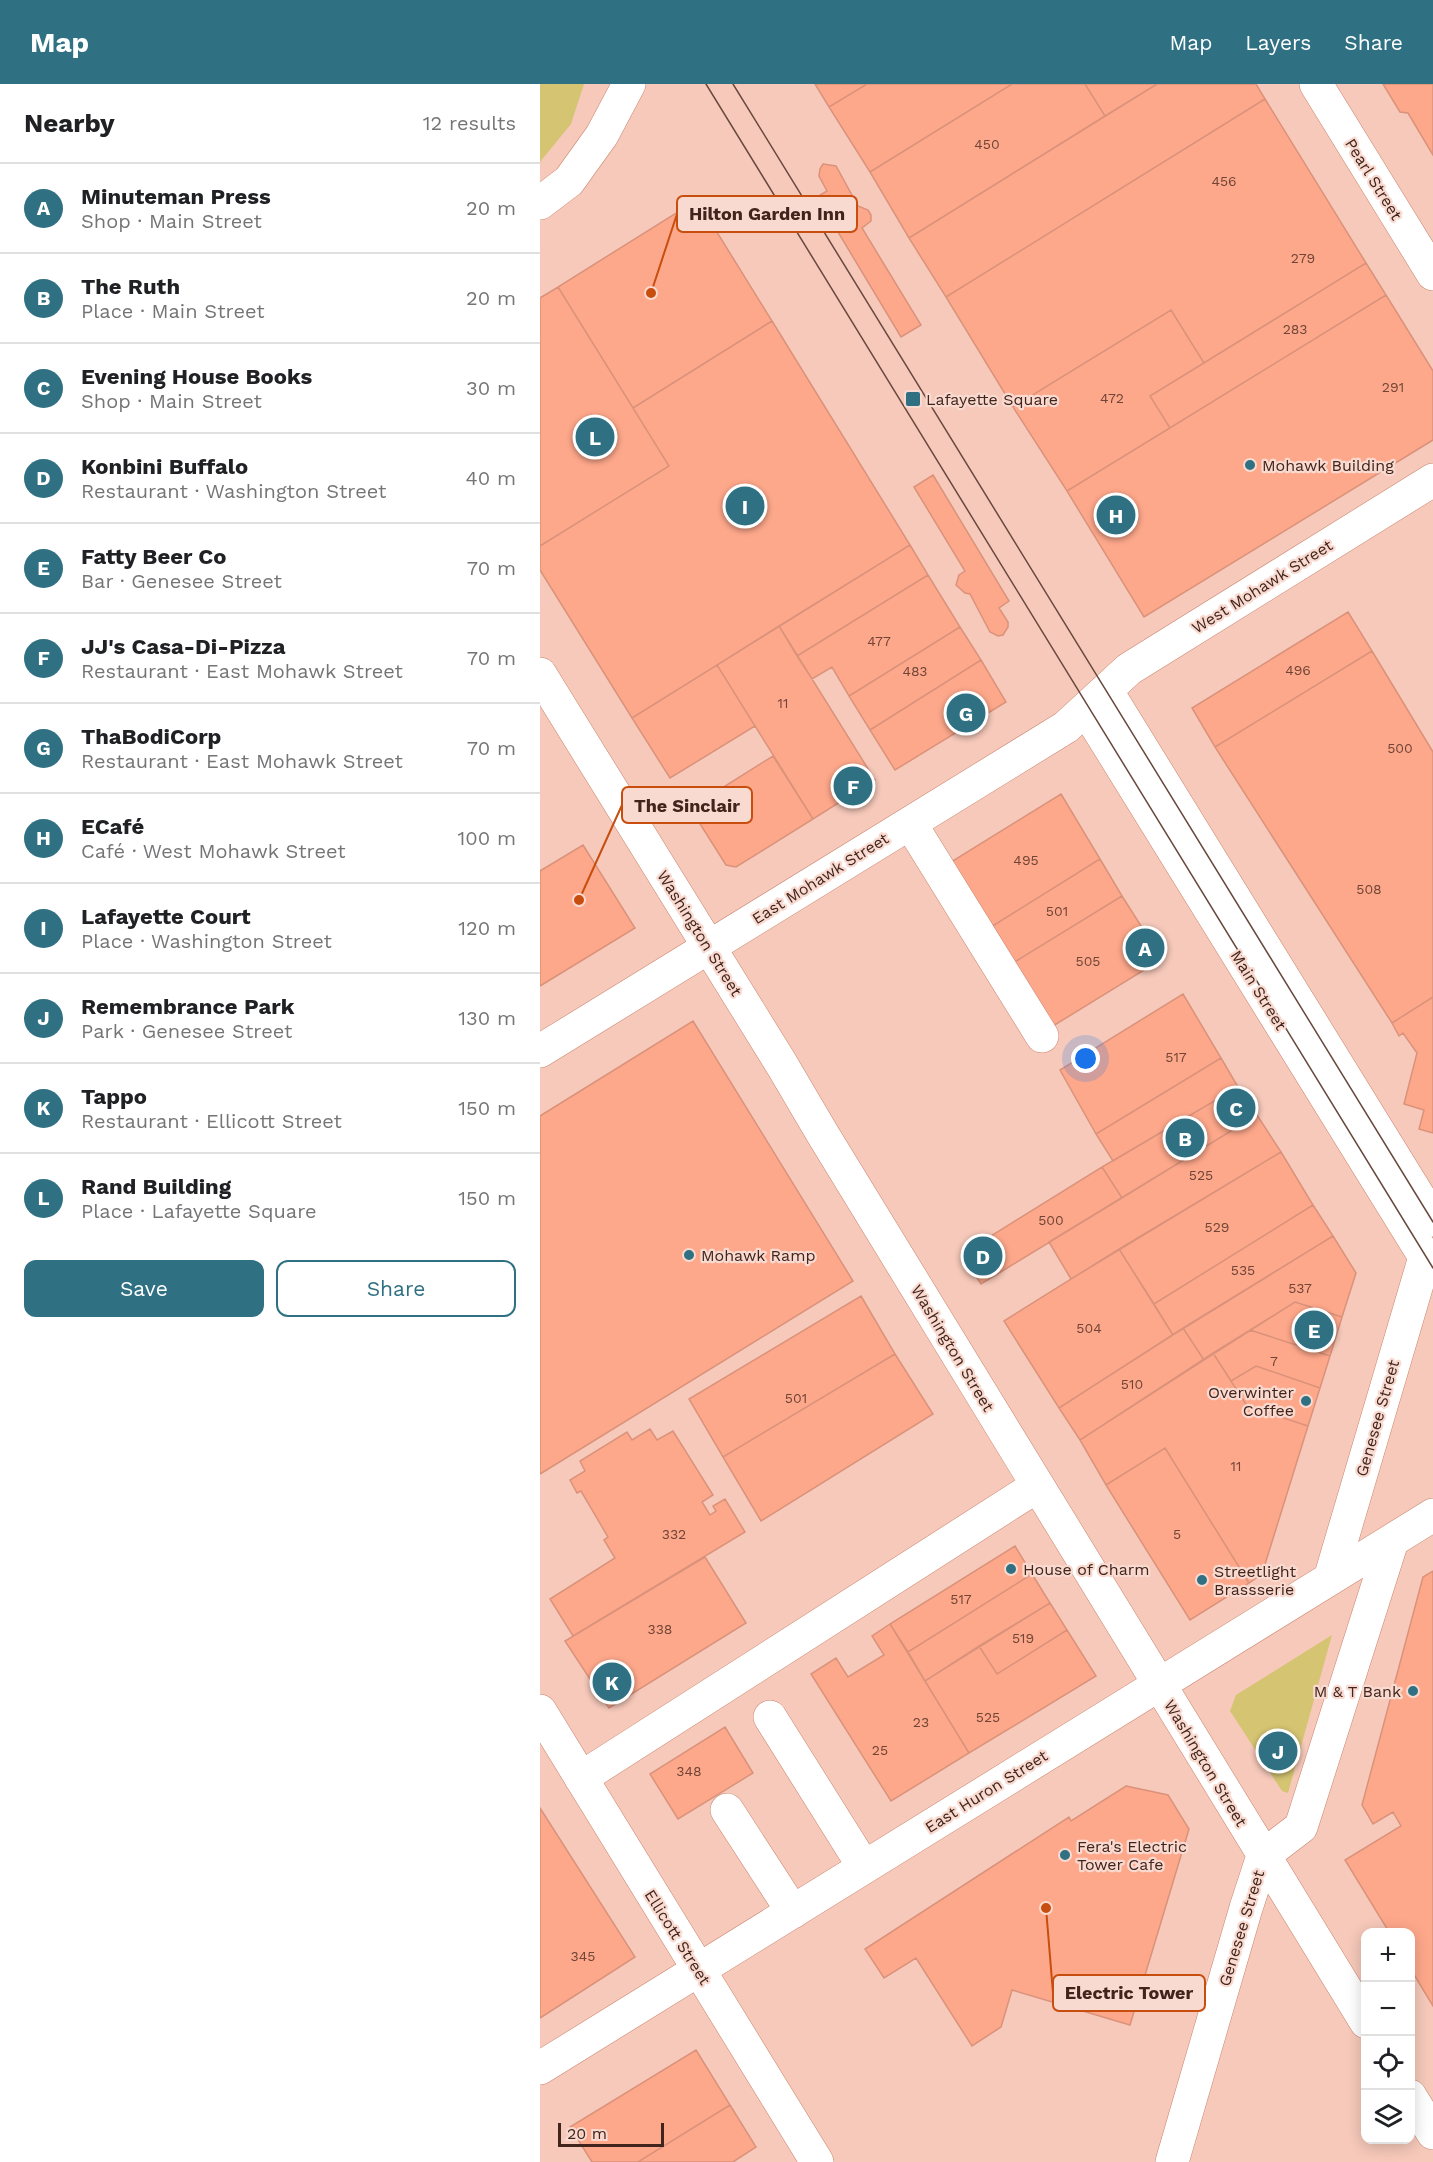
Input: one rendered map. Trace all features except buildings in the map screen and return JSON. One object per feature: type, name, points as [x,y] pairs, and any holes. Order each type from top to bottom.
[{"type":"street","points":[[540,203],[569,181],[602,135],[629,84]]},
{"type":"street","name":"Pearl Street","points":[[1316,84],[1433,274]]},
{"type":"street","name":"West Mohawk Street","points":[[1096,699],[1129,669],[1433,480]]},
{"type":"street","name":"Washington Street","points":[[540,674],[783,1065],[816,1125],[1361,2015]]},
{"type":"street","name":"East Mohawk Street","points":[[540,1051],[1066,727],[1096,699]]},
{"type":"street","name":"Main Street","points":[[1096,699],[1433,1220]]},
{"type":"street","name":"Main Street","points":[[1096,699],[1429,1264]]},
{"type":"street","points":[[910,823],[1042,1036]]},
{"type":"street","name":"Genesee Street","points":[[1330,1579],[1429,1264]]},
{"type":"street","points":[[581,1778],[1037,1486]]},
{"type":"street","name":"East Huron Street","points":[[540,2068],[1433,1515]]},
{"type":"street","name":"Genesee Street","points":[[1172,2162],[1263,1856],[1301,1827],[1392,1540]]},
{"type":"street","name":"Ellicott Street","points":[[540,1711],[817,2162]]},
{"type":"street","points":[[770,1717],[864,1867]]},
{"type":"street","points":[[727,1810],[793,1912]]},
{"type":"street","points":[[1415,2104],[1433,2133]]},
{"type":"shaded area","points":[[540,84],[584,84],[571,124],[540,162]]},
{"type":"shaded area","points":[[1332,1635],[1288,1793],[1282,1791],[1230,1711],[1236,1695]]},
{"type":"tram line","points":[[706,84],[1433,1268]]},
{"type":"tram line","points":[[733,84],[1433,1222]]},
{"type":"place","name":"Hilton Garden Inn","points":[[651,293]]},
{"type":"place","name":"Lafayette Square","points":[[913,399]]},
{"type":"place","name":"Rand Building","points":[[595,437]]},
{"type":"place","name":"Mohawk Building","points":[[1250,465]]},
{"type":"place","name":"Lafayette Court","points":[[745,506]]},
{"type":"place","name":"ECafé","points":[[1116,515]]},
{"type":"place","name":"ThaBodiCorp","points":[[966,713]]},
{"type":"place","name":"JJ's Casa-Di-Pizza","points":[[853,786]]},
{"type":"place","name":"The Sinclair","points":[[579,900]]},
{"type":"place","name":"Minuteman Press","points":[[1145,948]]},
{"type":"place","name":"Evening House Books","points":[[1236,1108]]},
{"type":"place","name":"The Ruth","points":[[1185,1138]]},
{"type":"place","name":"Mohawk Ramp","points":[[689,1255]]},
{"type":"place","name":"Konbini Buffalo","points":[[983,1256]]},
{"type":"place","name":"Fatty Beer Co","points":[[1314,1330]]},
{"type":"place","name":"Overwinter Coffee","points":[[1306,1401]]},
{"type":"place","name":"House of Charm","points":[[1011,1569]]},
{"type":"place","name":"Streetlight Brassserie","points":[[1202,1580]]},
{"type":"place","name":"Tappo","points":[[612,1682]]},
{"type":"place","name":"M & T Bank","points":[[1413,1691]]},
{"type":"place","name":"Remembrance Park","points":[[1278,1751]]},
{"type":"place","name":"Fera's Electric Tower Cafe","points":[[1065,1855]]},
{"type":"place","name":"Electric Tower","points":[[1046,1908]]}]
